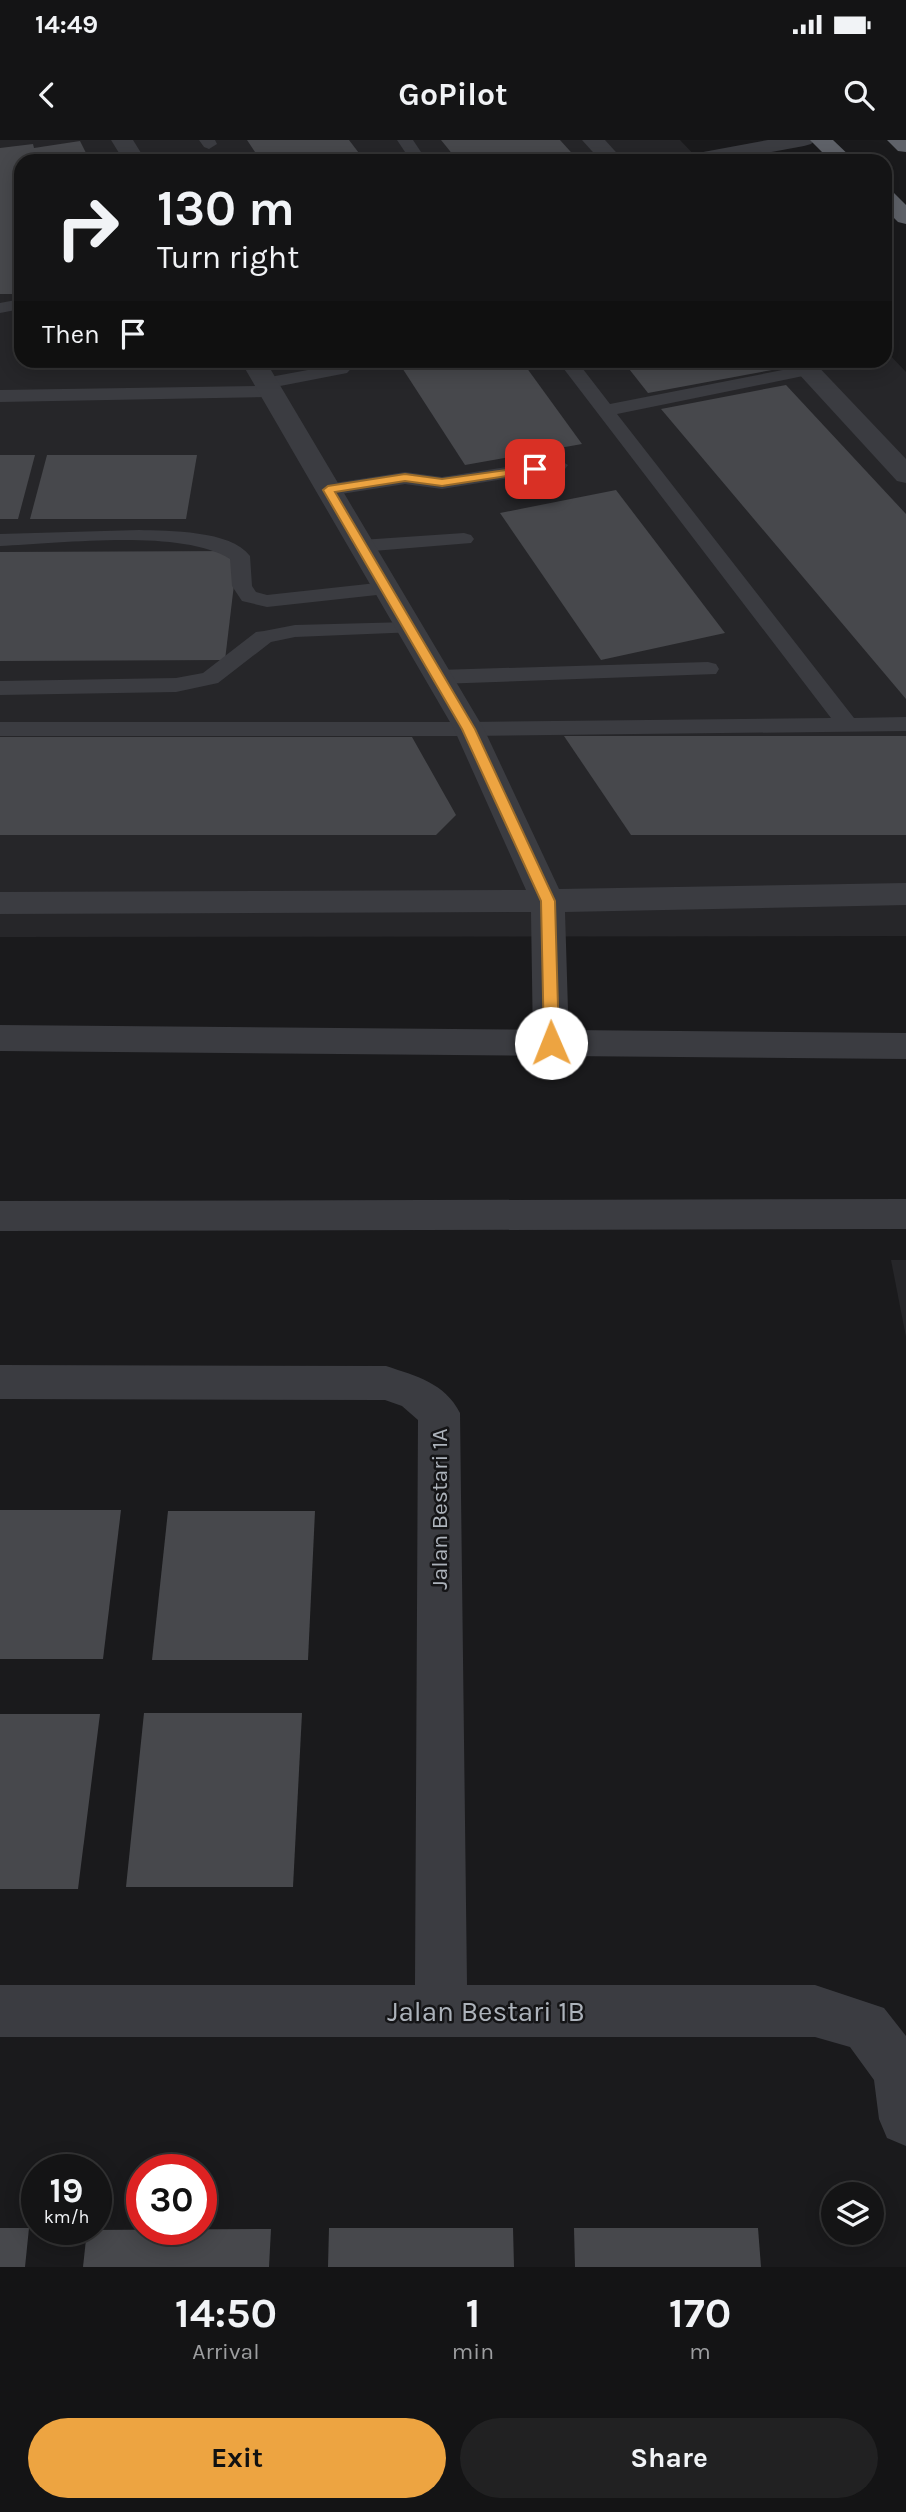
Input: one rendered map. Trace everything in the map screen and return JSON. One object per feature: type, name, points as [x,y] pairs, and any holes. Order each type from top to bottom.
[{"type":"highway","points":[[821,140],[837,154]]},
{"type":"highway","points":[[898,140],[906,146]]},
{"type":"highway","points":[[892,204],[906,217]]},
{"type":"street","points":[[593,140],[606,154]]},
{"type":"street","points":[[726,154],[804,140]]},
{"type":"street","points":[[806,368],[906,475]]},
{"type":"street","points":[[262,378],[469,729],[548,901],[551,1043]]},
{"type":"street","points":[[0,903],[548,901],[906,894]]},
{"type":"street","points":[[0,1038],[906,1046]]},
{"type":"street","points":[[0,1216],[906,1214]]},
{"type":"street","name":"Jalan Bestari 1A","points":[[0,1382],[386,1383],[417,1394],[439,1412],[441,2011]]},
{"type":"street","name":"Jalan Bestari 1B","points":[[0,2011],[815,2011],[866,2026],[899,2070],[906,2119]]},
{"type":"lane","points":[[572,368],[848,725]]},
{"type":"lane","points":[[604,411],[790,368]]},
{"type":"lane","points":[[0,396],[347,370]]},
{"type":"lane","points":[[394,458],[405,478]]},
{"type":"lane","points":[[328,490],[405,478],[442,483],[558,465]]},
{"type":"lane","points":[[0,540],[136,537],[196,540],[219,545],[240,556],[242,586],[249,597],[267,601],[386,588]]},
{"type":"lane","points":[[361,546],[464,539]]},
{"type":"lane","points":[[0,688],[176,685],[210,678],[264,637],[295,631],[409,628]]},
{"type":"lane","points":[[438,677],[708,669]]},
{"type":"lane","points":[[0,729],[469,729],[906,724]]},
{"type":"shaded area","points":[[0,140],[680,140],[693,154],[14,154],[14,368],[892,368],[892,357],[906,372],[906,936],[0,937]]},
{"type":"shaded area","points":[[891,1260],[906,1260],[906,1337]]},
{"type":"building","points":[[247,140],[349,140],[360,154],[256,154]]},
{"type":"building","points":[[441,140],[560,140],[573,154],[452,154]]},
{"type":"building","points":[[80,141],[86,154],[14,154],[14,294],[0,294],[0,148],[33,144],[34,148]]},
{"type":"building","points":[[402,368],[527,368],[582,444],[465,465]]},
{"type":"building","points":[[628,368],[772,370],[648,393]]},
{"type":"building","points":[[786,385],[906,514],[906,699],[661,409]]},
{"type":"building","points":[[0,455],[35,455],[18,519],[0,519]]},
{"type":"building","points":[[47,455],[197,455],[186,519],[30,519]]},
{"type":"building","points":[[616,490],[725,633],[601,660],[500,513]]},
{"type":"building","points":[[238,551],[225,660],[0,661],[0,552]]},
{"type":"building","points":[[564,736],[906,736],[906,835],[631,835]]},
{"type":"building","points":[[0,737],[412,737],[456,815],[436,835],[0,835]]},
{"type":"building","points":[[0,1510],[121,1510],[103,1659],[0,1659]]},
{"type":"building","points":[[168,1511],[315,1511],[308,1660],[152,1660]]},
{"type":"building","points":[[144,1713],[302,1713],[293,1887],[126,1887]]},
{"type":"building","points":[[0,1714],[100,1714],[78,1889],[0,1889]]},
{"type":"building","points":[[0,2228],[21,2228],[21,2245],[27,2245],[25,2267],[0,2267]]},
{"type":"building","points":[[329,2228],[513,2228],[514,2267],[328,2267]]},
{"type":"building","points":[[574,2228],[758,2228],[761,2267],[575,2267]]},
{"type":"building","points":[[217,2229],[271,2229],[269,2267],[83,2267],[85,2245],[112,2245],[112,2230],[126,2230],[126,2245],[217,2245]]},
{"type":"route","points":[[535,469],[442,483],[405,478],[328,490],[469,729],[548,901],[551,1043]]}]
